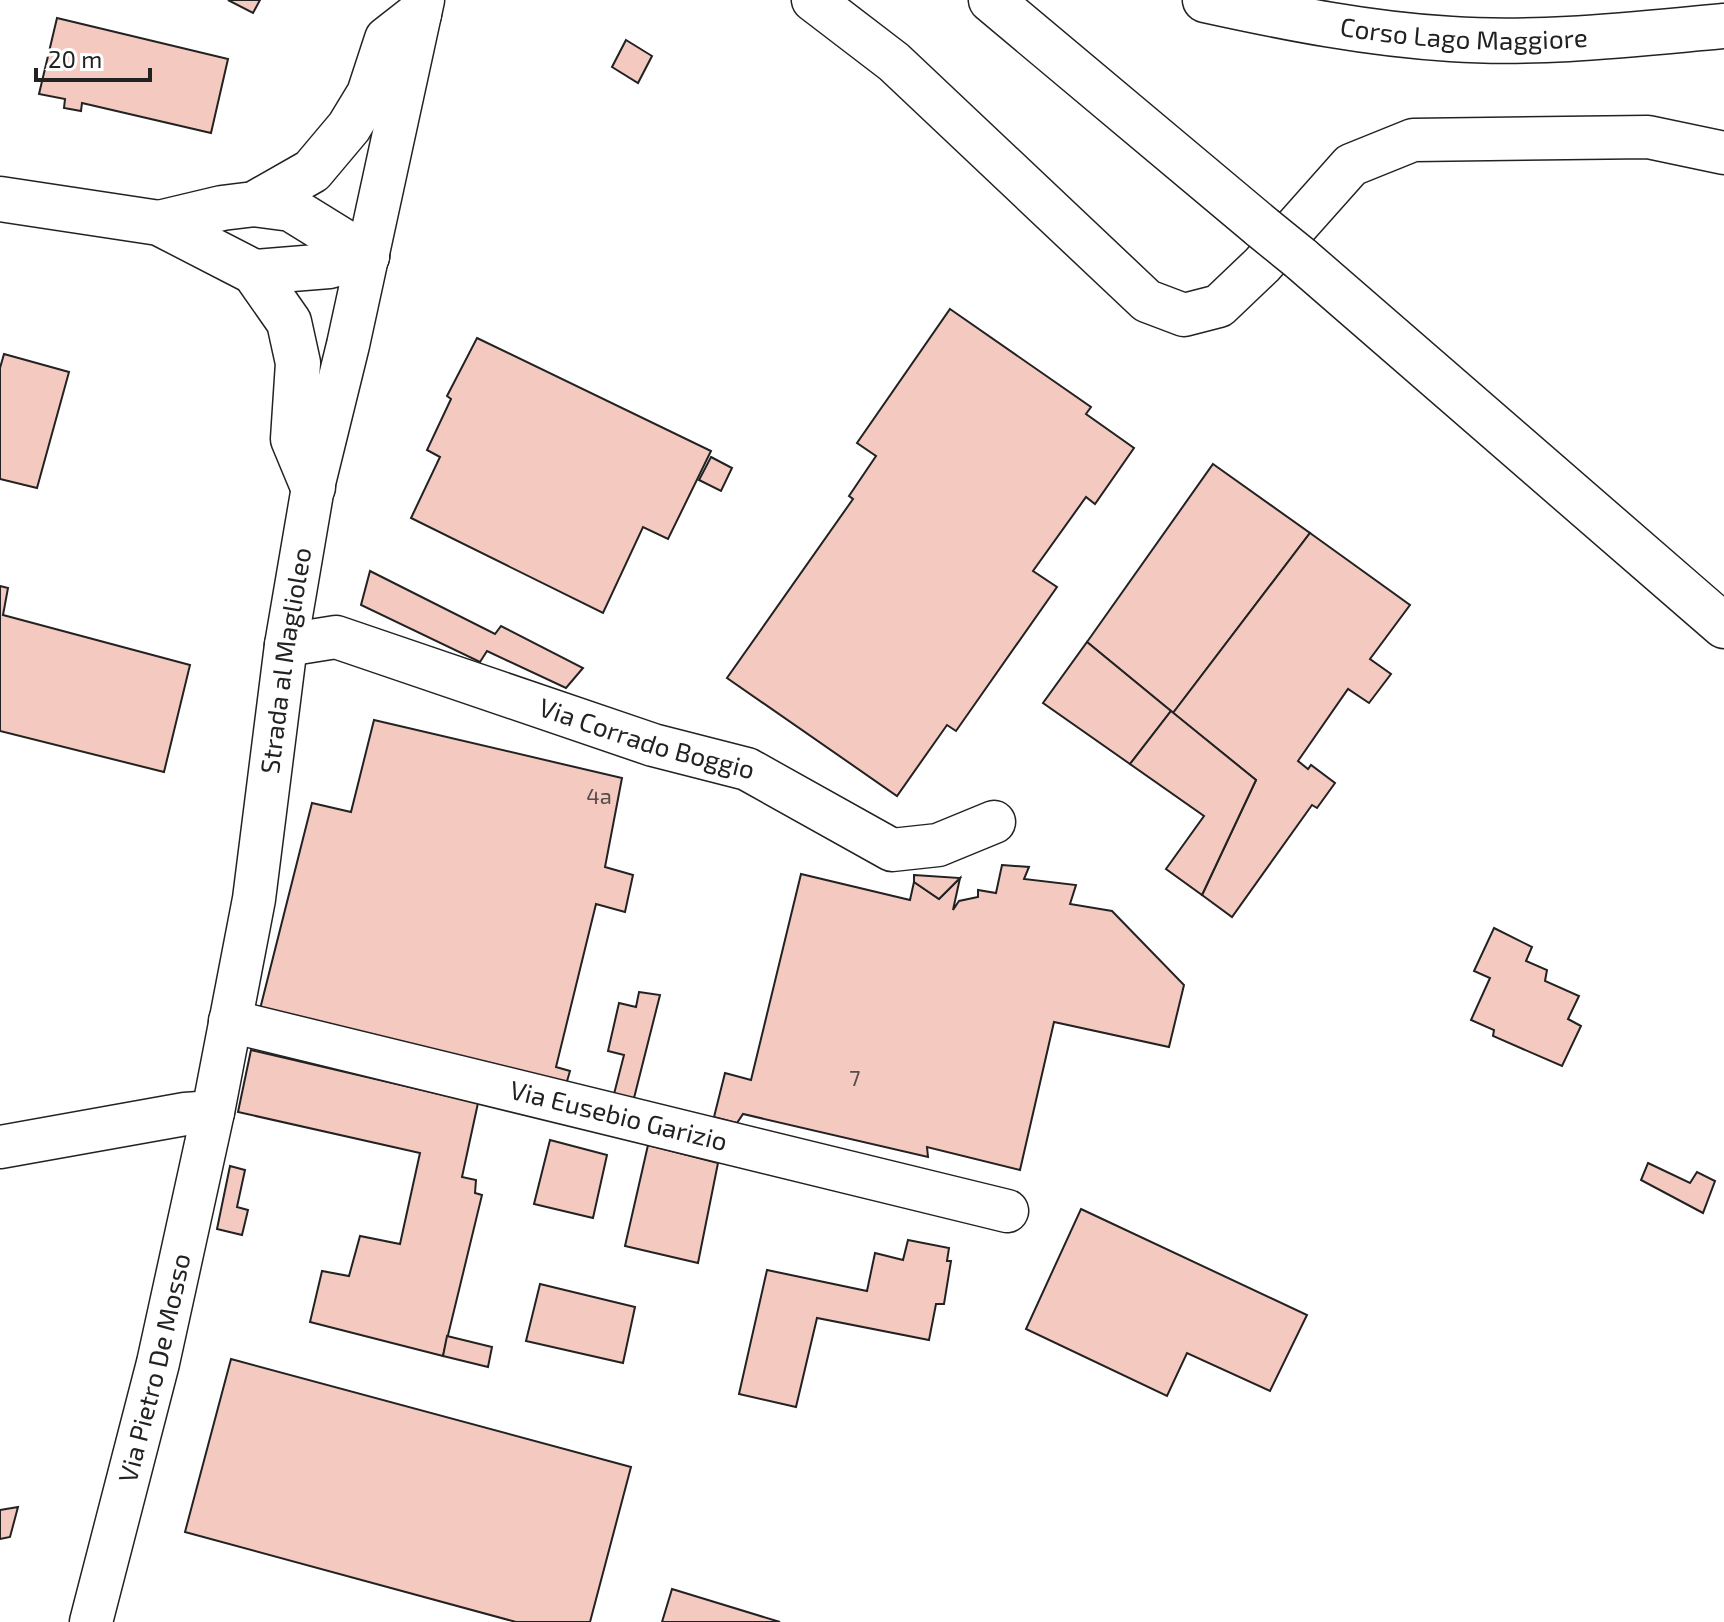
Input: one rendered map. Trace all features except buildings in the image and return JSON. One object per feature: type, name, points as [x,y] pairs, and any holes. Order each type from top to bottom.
[{"type":"highway","points":[[991,0],[1300,258],[1724,626]]},
{"type":"highway","name":"Corso Lago Maggiore","points":[[1205,0],[1313,24],[1452,39],[1593,38],[1724,26]]},
{"type":"highway","points":[[254,204],[312,171],[349,127],[369,94],[387,39],[421,7]]},
{"type":"highway","points":[[0,199],[159,223],[254,272],[289,322],[298,363],[293,439],[313,487]]},
{"type":"highway","points":[[159,223],[254,204],[291,209],[367,256]]},
{"type":"highway","points":[[254,272],[315,268],[367,256]]},
{"type":"street","points":[[813,0],[894,62],[1147,301],[1184,315],[1219,306],[1262,265],[1351,165],[1413,140],[1648,137],[1724,153]]},
{"type":"street","name":"Strada al Maglioleo","points":[[213,1112],[254,899],[286,645],[313,487],[421,7]]},
{"type":"street","name":"Via Corrado Boggio","points":[[286,645],[336,637],[653,745],[747,769],[892,850],[938,845],[994,822]]},
{"type":"street","name":"Via Eusebio Garizio","points":[[230,1021],[1007,1211]]},
{"type":"street","points":[[0,1147],[185,1114],[213,1112]]},
{"type":"street","name":"Via Pietro De Mosso","points":[[91,1622],[158,1363],[213,1112]]}]
